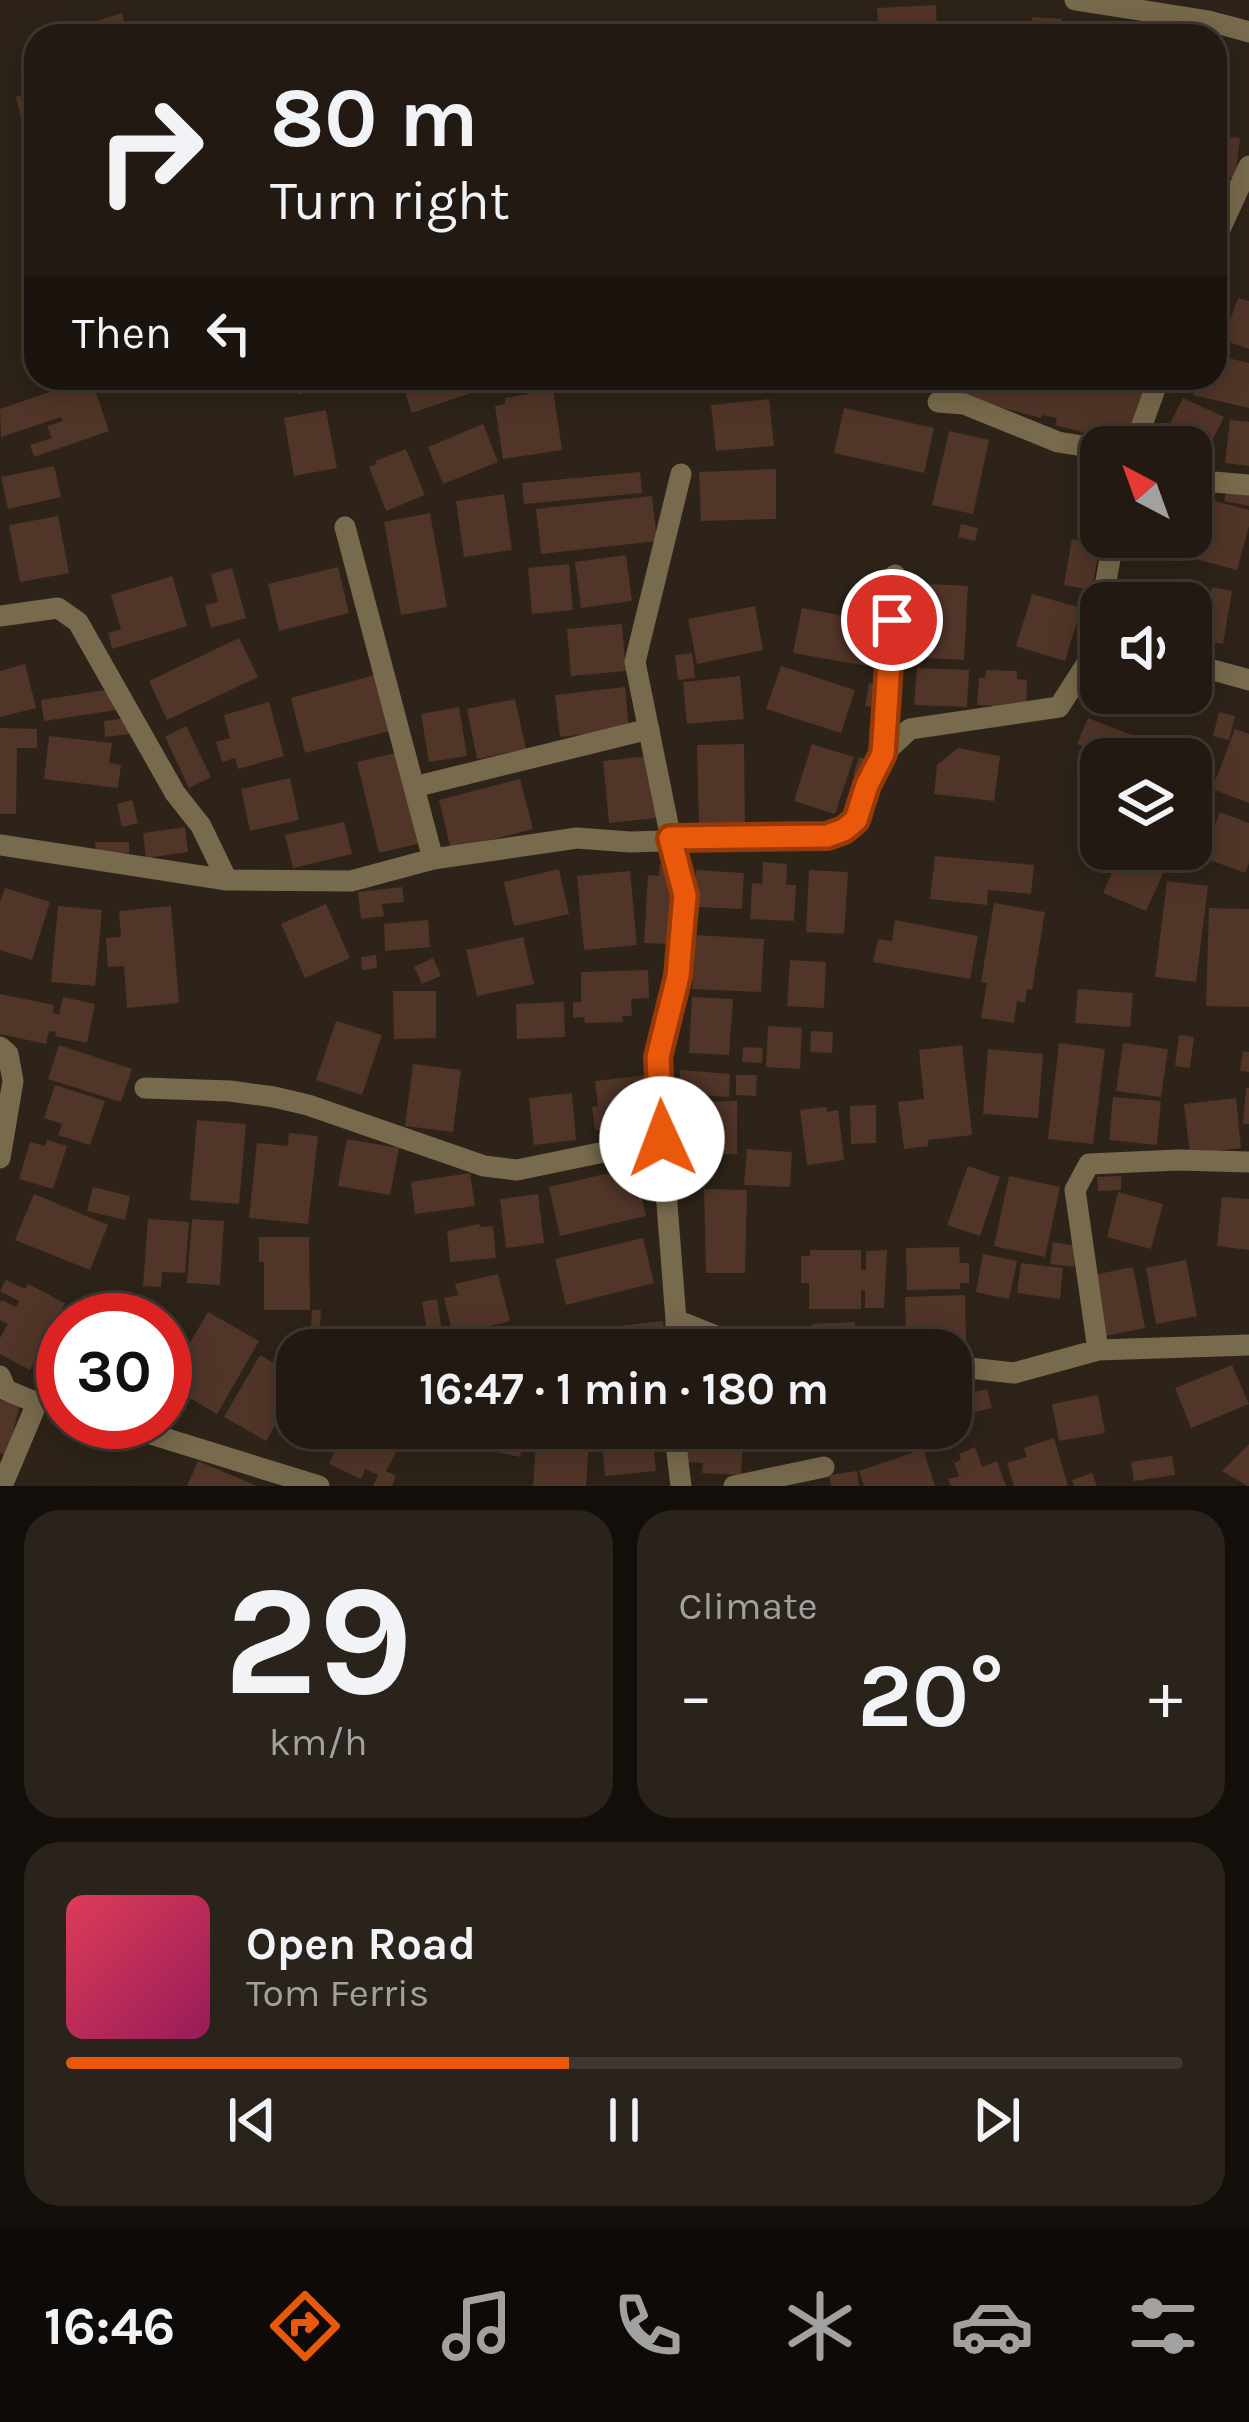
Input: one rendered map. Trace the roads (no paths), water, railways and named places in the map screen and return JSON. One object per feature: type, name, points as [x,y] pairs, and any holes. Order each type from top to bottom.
[{"type":"street","points":[[1075,0],[1219,24]]},
{"type":"street","points":[[1227,214],[1249,166]]},
{"type":"street","points":[[1142,426],[1155,390]]},
{"type":"street","points":[[938,402],[964,404],[1058,442],[1080,446]]},
{"type":"street","points":[[676,1329],[658,1057],[678,976],[685,895],[635,662],[681,474]]},
{"type":"street","points":[[1212,481],[1249,485]]},
{"type":"street","points":[[345,526],[433,859]]},
{"type":"street","points":[[883,754],[895,575]]},
{"type":"street","points":[[0,616],[58,608],[78,622],[176,793],[201,826],[227,880]]},
{"type":"street","points":[[1212,670],[1249,680]]},
{"type":"street","points":[[0,845],[227,880],[352,881],[433,859],[577,838],[630,842],[827,836],[856,820],[883,754],[910,729],[1060,706],[1080,678]]},
{"type":"street","points":[[414,787],[649,729]]},
{"type":"street","points":[[0,1047],[8,1054],[13,1081],[0,1158]]},
{"type":"street","points":[[145,1088],[274,1097],[484,1166],[517,1170],[662,1139]]},
{"type":"street","points":[[1098,1350],[1076,1190],[1089,1165],[1249,1162]]},
{"type":"street","points":[[676,1320],[698,1329]]},
{"type":"street","points":[[972,1368],[1014,1373],[1098,1350],[1249,1345]]},
{"type":"street","points":[[3,1383],[36,1396]]},
{"type":"street","points":[[2,1486],[37,1402],[3,1383]]},
{"type":"street","points":[[192,1449],[284,1480],[319,1486]]},
{"type":"street","points":[[677,1449],[681,1486]]},
{"type":"street","points":[[734,1486],[824,1467]]}]
